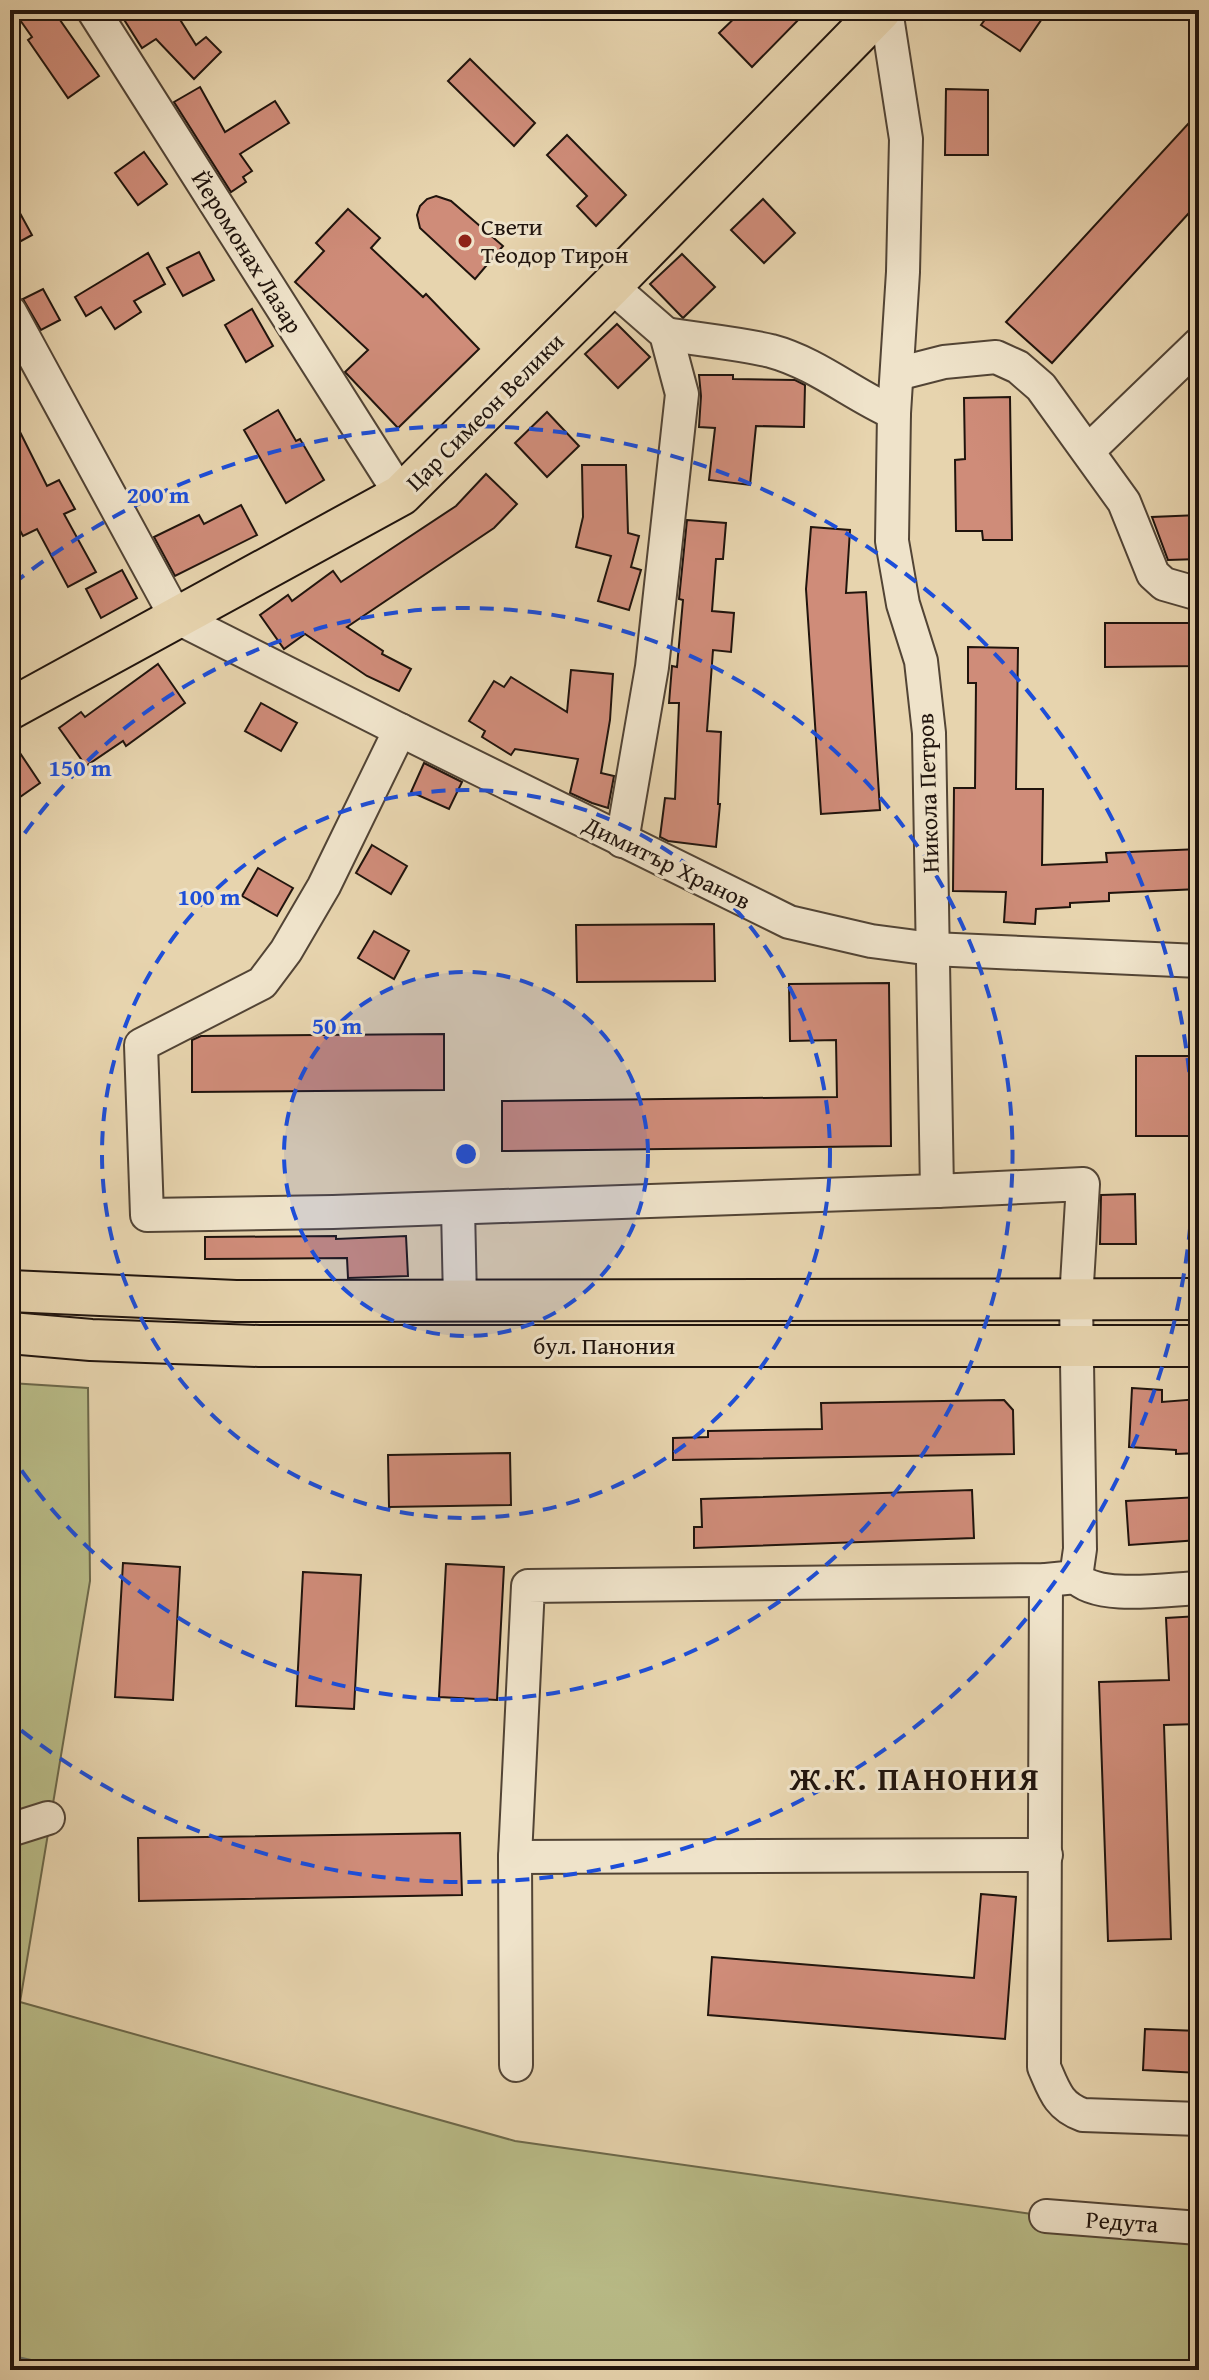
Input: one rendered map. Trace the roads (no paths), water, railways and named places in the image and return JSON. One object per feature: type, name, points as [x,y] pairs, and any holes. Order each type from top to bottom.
[{"type":"main road","name":"Цар Симеон Велики","points":[[10,709],[401,495],[883,10]]},
{"type":"main road","name":"бул. Панония","points":[[10,1291],[236,1301],[1199,1299]]},
{"type":"main road","name":"бул. Панония","points":[[10,1333],[91,1340],[259,1346],[1199,1346]]},
{"type":"street","name":"Йеромонах Лазар","points":[[93,10],[401,495]]},
{"type":"street","name":"Никола Петров","points":[[883,10],[906,139],[903,272],[894,413],[892,541],[903,604],[921,661],[929,733],[937,1191]]},
{"type":"street","points":[[611,286],[666,334],[773,352],[825,374],[863,399],[894,413]]},
{"type":"street","points":[[10,312],[176,617]]},
{"type":"street","points":[[622,841],[652,667],[682,394],[666,334]]},
{"type":"street","points":[[1088,451],[1199,344]]},
{"type":"street","points":[[897,374],[944,362],[996,357],[1018,367],[1041,387],[1124,502],[1153,574],[1164,584],[1199,594]]},
{"type":"street","name":"Димитър Хранов","points":[[176,617],[789,922],[871,941],[932,949],[1199,961]]},
{"type":"street","points":[[400,730],[324,886],[286,951],[262,983],[141,1045],[147,1215],[458,1208],[1083,1184],[1076,1300],[1080,1549],[1061,1578],[1046,1855],[1044,2067],[1055,2094],[1068,2110],[1083,2115],[1199,2119]]},
{"type":"street","points":[[458,1208],[460,1300]]},
{"type":"street","points":[[516,2065],[515,1857],[528,1586],[1061,1578],[1111,1591],[1199,1588]]},
{"type":"street","points":[[10,1830],[48,1818]]},
{"type":"street","points":[[515,1857],[1046,1855]]},
{"type":"street","name":"Редута","points":[[1046,2216],[1199,2228]]},
{"type":"waterway","points":[[10,2358],[65,2370]]},
{"type":"place","name":"Свети Теодор Тирон","points":[[465,241]]},
{"type":"district","name":"Ж.К. ПАНОНИЯ","points":[[915,1779]]}]
